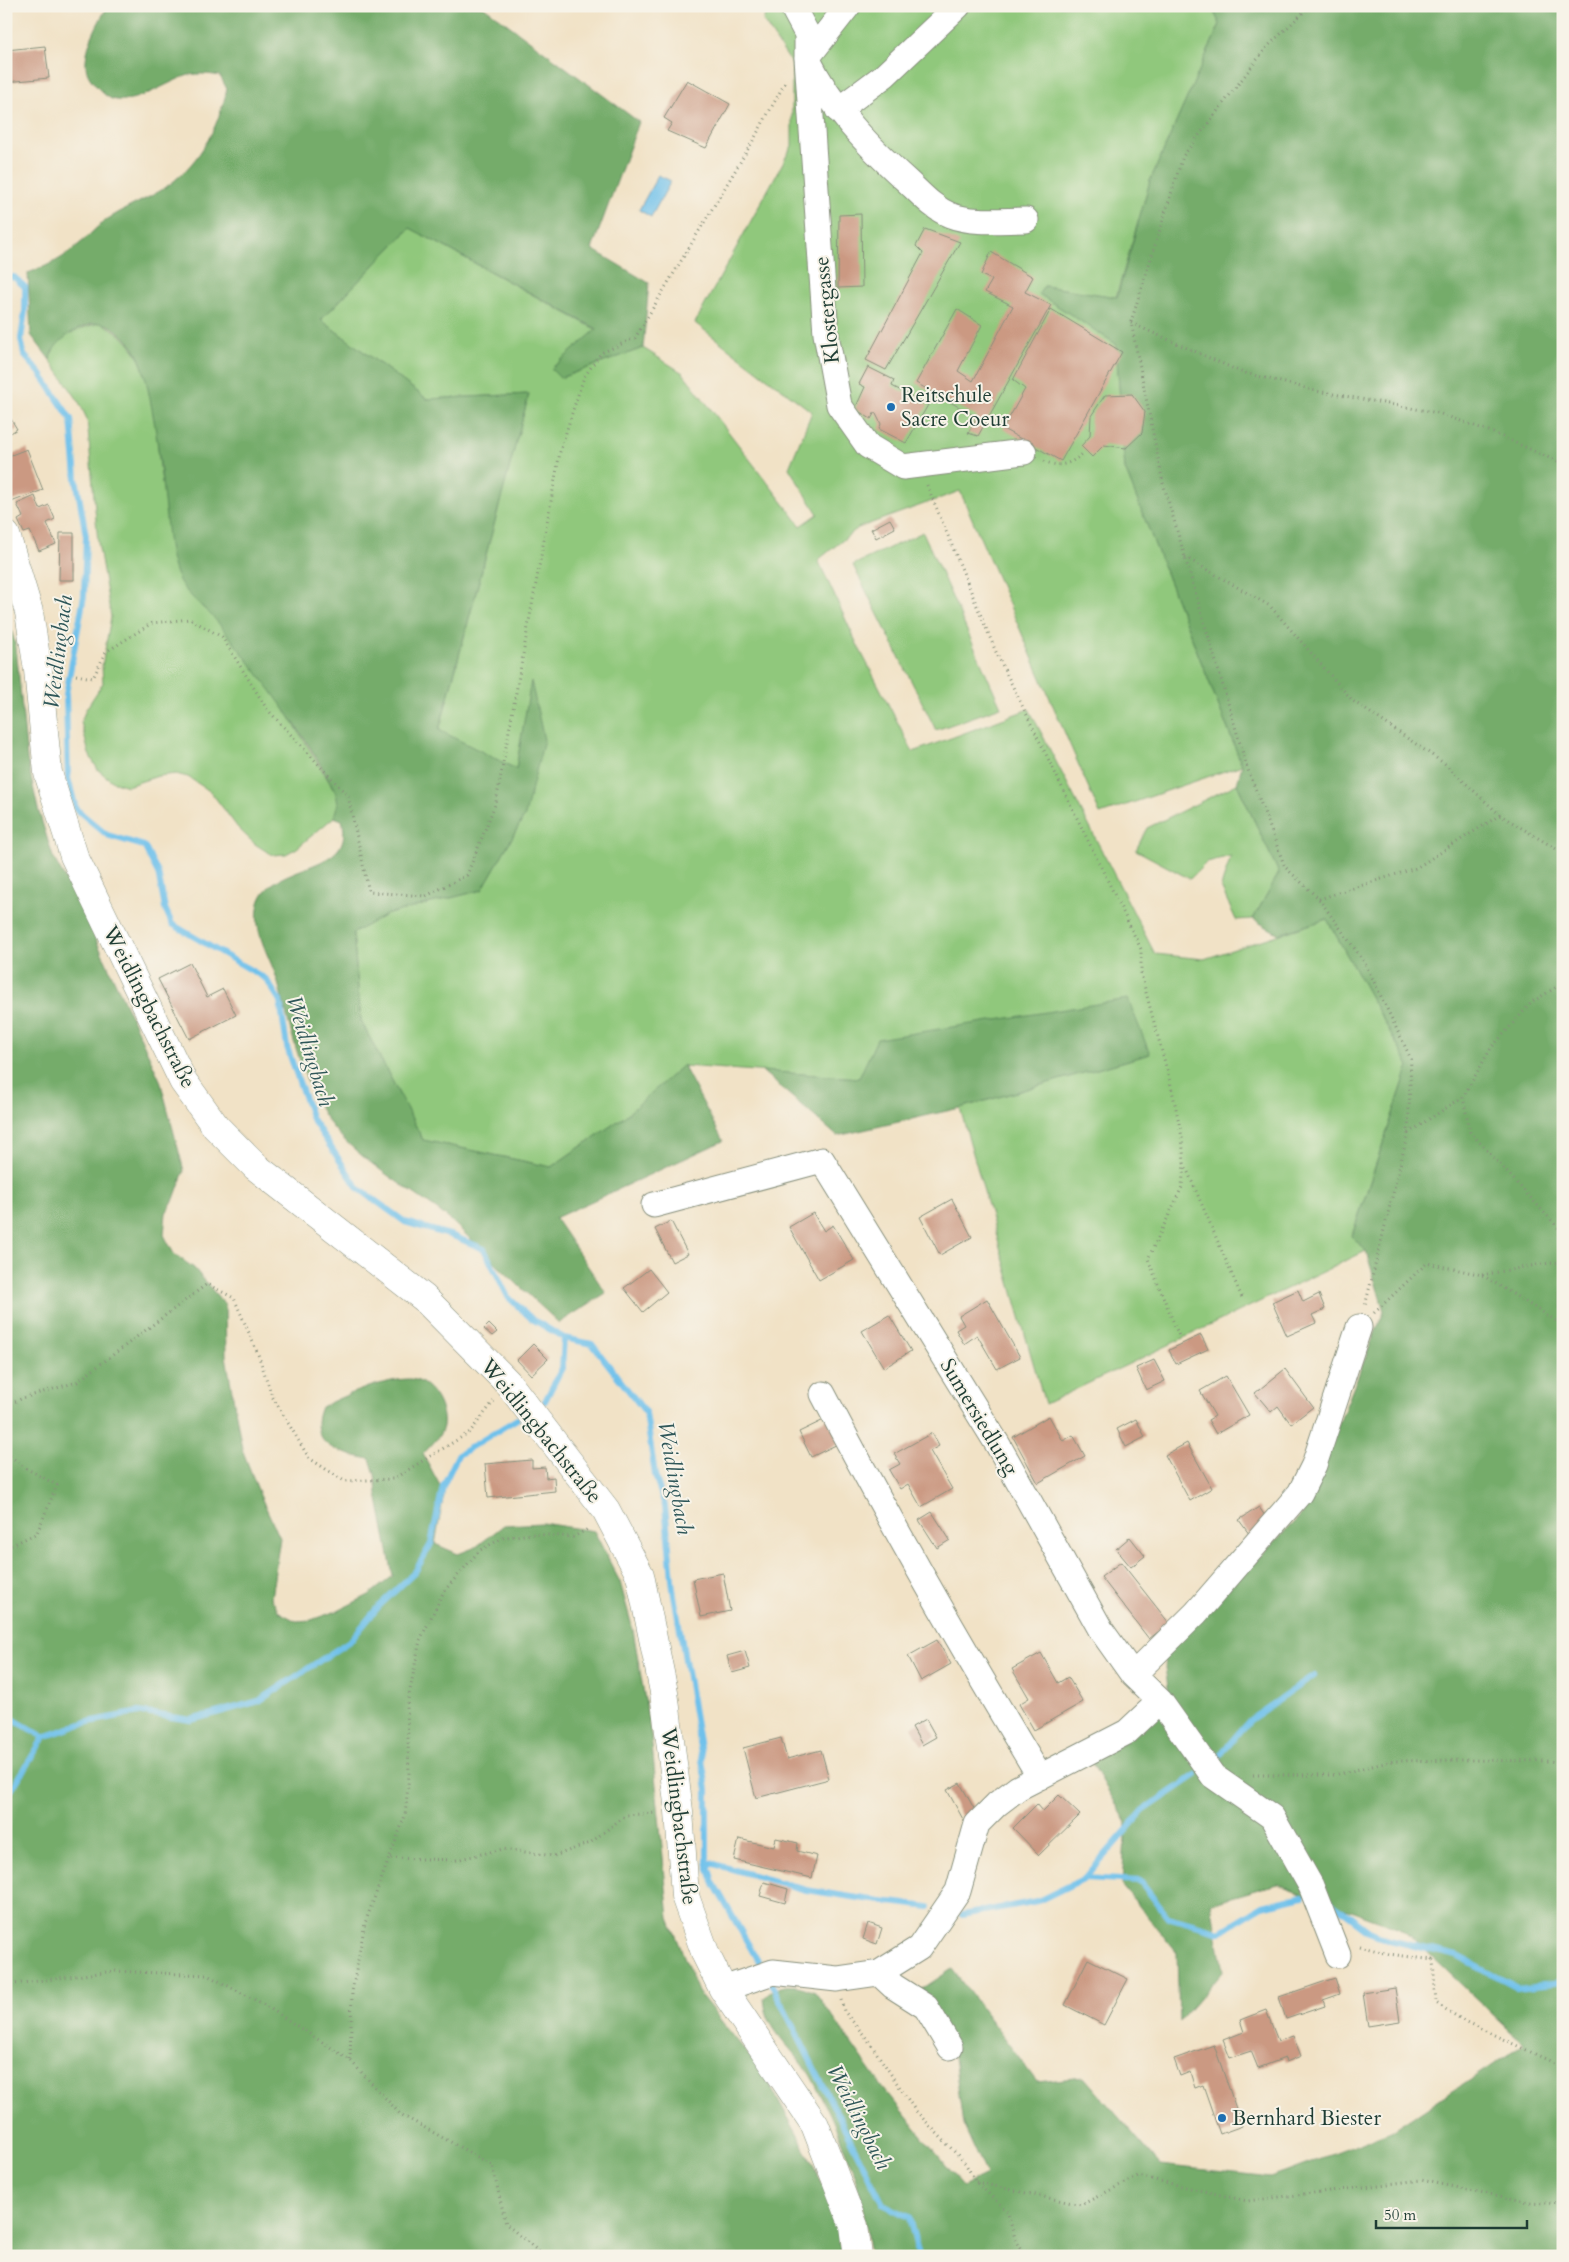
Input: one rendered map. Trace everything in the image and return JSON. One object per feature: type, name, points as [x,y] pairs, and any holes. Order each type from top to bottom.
[{"type":"main road","name":"Weidlingbachstraße","points":[[6,535],[29,612],[38,670],[48,773],[74,856],[183,1081],[216,1127],[256,1167],[424,1298],[508,1383],[606,1510],[640,1575],[664,1692],[679,1810],[685,1896],[706,1955],[723,1989],[816,2125],[854,2226],[858,2256]]},
{"type":"street","name":"Klostergasse","points":[[792,6],[808,34],[808,68],[826,334],[839,405],[868,446],[903,467],[1024,452]]},
{"type":"street","points":[[848,6],[808,68],[838,110],[874,152],[936,208],[951,216],[966,219],[1026,220]]},
{"type":"street","points":[[838,110],[885,75],[958,6]]},
{"type":"street","name":"Sumersiedlung","points":[[654,1205],[822,1160],[998,1445],[1101,1630],[1133,1675],[1160,1701],[1213,1776],[1272,1817],[1311,1886],[1338,1955]]},
{"type":"street","points":[[1133,1675],[1196,1613],[1300,1494],[1314,1465],[1360,1327]]},
{"type":"street","points":[[823,1394],[861,1467],[963,1650],[1040,1776]]},
{"type":"street","points":[[723,1989],[773,1972],[837,1979],[879,1973],[919,1948],[958,1891],[977,1824],[1004,1798],[1018,1788],[1127,1732],[1160,1701]]},
{"type":"street","points":[[879,1973],[893,1986],[926,2007],[950,2047]]},
{"type":"path","points":[[1310,6],[1266,48],[1183,156],[1131,322],[1163,483],[1247,767],[1285,866],[1318,899],[1365,963],[1411,1059],[1408,1134],[1360,1327]]},
{"type":"path","points":[[76,675],[93,678],[106,652],[152,622],[190,619],[222,637],[267,709],[348,796],[369,892],[426,896],[467,876],[496,802],[560,452],[584,377],[601,353],[635,338],[754,139],[788,77],[808,68]]},
{"type":"path","points":[[1131,322],[1241,372],[1317,391],[1438,413],[1488,431],[1563,464]]},
{"type":"path","points":[[1024,452],[1051,464],[1070,464],[1084,453]]},
{"type":"path","points":[[918,465],[996,652],[1141,949],[1140,974],[1171,1085],[1182,1138],[1184,1163],[1182,1186],[1148,1259],[1178,1336]]},
{"type":"path","points":[[1185,556],[1270,606],[1353,701],[1445,764],[1500,815],[1563,853]]},
{"type":"path","points":[[1318,899],[1416,868],[1500,815]]},
{"type":"path","points":[[1408,1134],[1463,1097],[1491,1048],[1532,1002],[1563,983]]},
{"type":"path","points":[[1463,1097],[1470,1132],[1563,1233]]},
{"type":"path","points":[[1184,1163],[1243,1300]]},
{"type":"path","points":[[1482,1275],[1563,1262]]},
{"type":"path","points":[[1360,1327],[1428,1263],[1482,1275],[1563,1325]]},
{"type":"path","points":[[6,1406],[23,1398],[77,1382],[207,1284],[234,1298],[258,1354],[272,1396],[309,1458],[344,1481],[392,1479],[470,1432],[508,1383]]},
{"type":"path","points":[[6,1453],[29,1470],[57,1485],[37,1533],[6,1548]]},
{"type":"path","points":[[350,2060],[352,1992],[366,1922],[405,1816],[409,1775],[407,1705],[420,1640],[444,1592],[480,1550],[505,1537],[534,1534],[573,1536],[593,1526],[606,1510]]},
{"type":"path","points":[[1251,1775],[1334,1775],[1393,1761],[1468,1760],[1549,1761],[1563,1763]]},
{"type":"path","points":[[390,1858],[456,1860],[503,1849],[554,1856],[590,1843],[626,1816],[679,1810]]},
{"type":"path","points":[[1338,1955],[1360,1946],[1389,1954],[1433,1960],[1436,2003],[1464,2020],[1563,2067]]},
{"type":"path","points":[[6,1985],[114,1971],[207,1975],[263,2004],[350,2060],[400,2114],[492,2164],[506,2224],[544,2256]]},
{"type":"path","points":[[837,1979],[844,2011],[868,2040],[915,2110],[965,2163],[976,2182],[1007,2212],[1015,2238],[1025,2256]]},
{"type":"path","points":[[976,2182],[1080,2206],[1138,2176],[1247,2201],[1421,2180],[1529,2202],[1563,2204]]},
{"type":"green space","points":[[108,6],[483,6],[639,122],[592,249],[649,283],[643,348],[560,378],[551,369],[597,329],[410,228],[321,320],[427,399],[529,394],[439,730],[516,769],[531,681],[544,740],[525,815],[482,890],[388,914],[353,933],[361,1021],[423,1140],[551,1167],[624,1117],[683,1065],[723,1141],[555,1218],[606,1293],[559,1323],[448,1218],[379,1169],[347,1143],[324,1115],[302,1067],[275,973],[258,928],[257,918],[258,908],[264,892],[276,881],[324,860],[337,851],[343,838],[342,820],[334,817],[338,803],[336,793],[311,748],[282,706],[220,625],[184,588],[176,574],[169,546],[152,409],[146,380],[137,354],[124,336],[113,328],[101,323],[86,326],[69,334],[56,346],[50,360],[31,335],[28,273],[62,257],[106,220],[160,191],[185,171],[204,147],[212,133],[227,89],[220,76],[197,74],[181,78],[131,99],[112,99],[106,95],[90,78],[86,61],[90,41]]},
{"type":"green space","points":[[768,6],[1211,6],[1220,24],[1150,181],[1116,297],[1044,286],[1039,294],[1116,344],[1125,469],[1242,765],[1100,814],[960,491],[858,528],[818,560],[857,644],[913,752],[1029,709],[1155,954],[1204,959],[1327,919],[1409,1066],[1352,1235],[1366,1251],[1045,1404],[960,1108],[1150,1054],[859,1078],[683,1066],[624,1117],[551,1167],[423,1140],[361,1021],[353,933],[388,914],[482,890],[525,815],[531,683],[516,769],[439,731],[529,394],[427,399],[321,320],[410,228],[597,330],[551,369],[560,378],[643,348],[683,373],[801,526],[818,514],[789,468],[812,412],[695,323],[792,146],[792,64],[763,21]]},
{"type":"green space","points":[[1211,6],[1563,6],[1563,2256],[870,2256],[860,2195],[840,2138],[808,2071],[777,2033],[766,2011],[764,1998],[776,1989],[794,1986],[815,1992],[883,2088],[963,2186],[986,2175],[963,2124],[953,2050],[922,1989],[952,1969],[1037,2082],[1084,2077],[1160,2165],[1271,2177],[1391,2132],[1524,2044],[1405,1931],[1277,1884],[1211,1903],[1223,1971],[1179,2022],[1177,1953],[1122,1885],[1126,1821],[1089,1758],[1171,1707],[1163,1654],[1303,1513],[1384,1311],[1366,1251],[1352,1236],[1409,1066],[1327,919],[1279,934],[1253,919],[1279,873],[1237,784],[1242,765],[1125,469],[1116,344],[1039,294],[1044,286],[1117,297],[1150,181],[1220,24]]},
{"type":"green space","points":[[101,323],[120,335],[135,351],[144,370],[151,392],[155,415],[164,492],[201,606],[215,618],[277,696],[336,793],[339,803],[334,817],[297,848],[286,854],[272,855],[255,844],[238,828],[211,792],[188,777],[176,774],[158,776],[127,786],[112,781],[98,770],[89,754],[81,722],[86,709],[103,683],[102,666],[111,617],[98,542],[87,419],[78,400],[50,360],[56,345],[62,339],[77,330]]},
{"type":"green space","points":[[923,532],[1001,707],[936,730],[853,565]]},
{"type":"green space","points":[[6,611],[16,647],[27,759],[38,809],[53,857],[81,907],[160,1080],[184,1171],[174,1199],[166,1213],[164,1235],[174,1254],[194,1268],[225,1305],[226,1356],[242,1449],[260,1495],[280,1538],[271,1598],[279,1612],[296,1621],[311,1620],[337,1611],[369,1595],[393,1576],[377,1494],[375,1474],[370,1459],[344,1453],[328,1445],[318,1432],[317,1423],[321,1407],[352,1393],[386,1382],[408,1379],[423,1383],[434,1395],[442,1410],[442,1430],[423,1454],[444,1493],[435,1544],[458,1554],[476,1547],[504,1525],[542,1523],[594,1531],[620,1582],[633,1630],[651,1735],[669,1918],[698,1992],[764,2074],[807,2152],[831,2202],[843,2256],[6,2256]]},
{"type":"green space","points":[[1237,784],[1279,873],[1253,919],[1236,920],[1221,887],[1231,856],[1207,862],[1190,879],[1136,850],[1147,828]]},
{"type":"green space","points":[[1128,999],[1150,1054],[960,1108],[837,1136],[762,1071],[859,1078],[877,1039]]},
{"type":"water","points":[[658,175],[671,181],[651,217],[639,210]]},
{"type":"building","points":[[45,46],[49,78],[6,82],[6,50]]},
{"type":"building","points":[[687,80],[730,104],[706,148],[667,131],[672,123],[664,118]]},
{"type":"building","points":[[861,214],[862,287],[838,288],[839,215]]},
{"type":"building","points":[[925,229],[960,242],[886,370],[866,360],[923,253],[916,246]]},
{"type":"building","points":[[991,252],[1033,277],[1025,292],[1051,305],[978,436],[968,433],[977,417],[916,383],[957,309],[982,325],[958,371],[973,381],[1013,306],[985,292],[992,280],[981,275]]},
{"type":"building","points":[[1051,309],[1122,352],[1061,461],[1003,429],[1025,389],[1013,380]]},
{"type":"building","name":"Reitschule Sacre Coeur","points":[[868,367],[894,380],[892,386],[928,405],[906,443],[879,429],[881,424],[875,412],[871,419],[855,409],[865,387],[859,384]]},
{"type":"building","points":[[1132,394],[1145,412],[1142,433],[1126,448],[1104,445],[1092,457],[1081,446],[1090,436],[1091,416],[1105,395]]},
{"type":"building","points":[[6,411],[17,429],[6,436]]},
{"type":"building","points":[[27,449],[43,490],[11,502],[6,490],[6,457]]},
{"type":"building","points":[[35,496],[40,509],[49,505],[55,519],[47,523],[56,544],[39,551],[30,531],[24,533],[18,520],[23,517],[17,504]]},
{"type":"building","points":[[890,519],[895,528],[876,538],[871,529]]},
{"type":"building","points":[[60,533],[74,533],[74,580],[59,580]]},
{"type":"building","points":[[190,963],[207,997],[223,989],[236,1015],[189,1039],[158,979]]},
{"type":"building","points":[[952,1199],[972,1237],[940,1255],[920,1217]]},
{"type":"building","points":[[813,1213],[824,1231],[833,1225],[854,1260],[819,1280],[789,1227]]},
{"type":"building","points":[[671,1221],[688,1254],[672,1262],[655,1229]]},
{"type":"building","points":[[649,1269],[667,1292],[643,1312],[624,1288]]},
{"type":"building","points":[[1298,1290],[1303,1302],[1319,1294],[1325,1309],[1312,1315],[1316,1323],[1287,1336],[1272,1302]]},
{"type":"building","points":[[987,1299],[1020,1357],[997,1369],[977,1335],[964,1344],[956,1330],[964,1325],[959,1316]]},
{"type":"building","points":[[889,1315],[911,1351],[884,1368],[862,1331]]},
{"type":"building","points":[[489,1324],[497,1332],[492,1336],[484,1329]]},
{"type":"building","points":[[1201,1335],[1208,1349],[1176,1364],[1169,1350]]},
{"type":"building","points":[[533,1344],[548,1359],[531,1375],[517,1360]]},
{"type":"building","points":[[1154,1360],[1165,1381],[1146,1390],[1136,1368]]},
{"type":"building","points":[[1285,1369],[1313,1407],[1291,1424],[1278,1406],[1271,1412],[1255,1393]]},
{"type":"building","points":[[1226,1376],[1249,1415],[1216,1434],[1208,1420],[1215,1416],[1200,1391]]},
{"type":"building","points":[[1049,1416],[1063,1441],[1073,1435],[1085,1456],[1038,1483],[1013,1437]]},
{"type":"building","points":[[830,1417],[842,1442],[811,1457],[799,1432]]},
{"type":"building","points":[[1136,1419],[1145,1437],[1126,1447],[1117,1429]]},
{"type":"building","points":[[932,1433],[939,1446],[930,1451],[952,1489],[921,1507],[908,1484],[900,1489],[889,1470],[900,1464],[894,1454]]},
{"type":"building","points":[[1187,1443],[1212,1488],[1190,1501],[1165,1455]]},
{"type":"building","points":[[532,1460],[532,1468],[545,1467],[546,1478],[554,1477],[555,1491],[488,1498],[485,1464]]},
{"type":"building","points":[[1259,1507],[1271,1525],[1252,1538],[1239,1520]]},
{"type":"building","points":[[932,1512],[950,1540],[937,1548],[919,1520]]},
{"type":"building","points":[[1130,1537],[1145,1556],[1131,1567],[1116,1549]]},
{"type":"building","points":[[1121,1562],[1169,1623],[1149,1639],[1101,1577]]},
{"type":"building","points":[[723,1573],[730,1611],[701,1617],[693,1579]]},
{"type":"building","points":[[937,1640],[951,1664],[921,1681],[908,1656]]},
{"type":"building","points":[[745,1651],[750,1668],[732,1673],[727,1656]]},
{"type":"building","points":[[1041,1653],[1058,1683],[1068,1677],[1083,1702],[1034,1730],[1019,1704],[1029,1698],[1012,1669]]},
{"type":"building","points":[[926,1719],[936,1737],[922,1745],[912,1727]]},
{"type":"building","points":[[781,1738],[787,1759],[821,1750],[829,1779],[756,1798],[743,1748]]},
{"type":"building","points":[[960,1783],[977,1814],[964,1821],[947,1790]]},
{"type":"building","points":[[1059,1795],[1080,1815],[1039,1855],[1013,1828],[1037,1804],[1043,1811]]},
{"type":"building","points":[[776,1838],[798,1843],[797,1851],[817,1856],[812,1878],[734,1860],[739,1839],[774,1847]]},
{"type":"building","points":[[764,1882],[788,1889],[785,1903],[760,1896]]},
{"type":"building","points":[[868,1923],[882,1928],[877,1944],[863,1939]]},
{"type":"building","points":[[1088,1959],[1128,1979],[1104,2025],[1065,2005]]},
{"type":"building","points":[[1335,1978],[1340,1994],[1323,2000],[1325,2006],[1286,2019],[1279,1997]]},
{"type":"building","points":[[1395,1988],[1400,2021],[1368,2026],[1363,1993]]},
{"type":"building","points":[[1266,2010],[1278,2041],[1293,2036],[1301,2056],[1286,2062],[1285,2058],[1258,2068],[1251,2051],[1230,2058],[1223,2040],[1244,2032],[1240,2020]]},
{"type":"building","points":[[1214,2045],[1242,2126],[1220,2134],[1203,2085],[1195,2088],[1190,2072],[1180,2076],[1174,2059]]},
{"type":"waterway","name":"Weidlingbach","points":[[6,278],[14,277],[25,287],[25,311],[21,339],[24,355],[40,373],[71,419],[76,478],[86,536],[84,596],[66,694],[68,778],[76,809],[107,835],[144,846],[158,873],[165,908],[172,924],[266,979],[280,1001],[287,1047],[312,1119],[358,1188],[405,1222],[453,1236],[484,1249],[508,1297],[532,1319],[564,1338],[592,1344],[646,1413],[655,1475],[665,1506],[673,1589],[707,1789],[707,1862],[713,1882],[758,1961]]},
{"type":"waterway","points":[[545,1401],[562,1368],[564,1338]]},
{"type":"waterway","points":[[6,1715],[44,1737],[84,1723],[139,1712],[191,1720],[259,1701],[351,1640],[379,1606],[415,1572],[431,1544],[443,1486],[458,1455],[517,1419]]},
{"type":"waterway","points":[[1214,1762],[1250,1720],[1314,1676]]},
{"type":"waterway","points":[[6,1793],[12,1789],[44,1737]]},
{"type":"waterway","points":[[1085,1878],[1143,1811],[1196,1775]]},
{"type":"waterway","points":[[707,1862],[806,1890],[929,1907]]},
{"type":"waterway","points":[[962,1915],[1038,1901],[1085,1878],[1140,1881],[1168,1917],[1220,1932],[1263,1906],[1303,1896]]},
{"type":"waterway","points":[[1328,1900],[1377,1937],[1457,1956],[1516,1987],[1563,1982]]},
{"type":"waterway","name":"Weidlingbach","points":[[772,1985],[883,2204],[909,2217],[919,2256]]},
{"type":"place","name":"Reitschule Sacre Coeur","points":[[891,407]]},
{"type":"place","name":"Bernhard Biester","points":[[1222,2118]]}]
